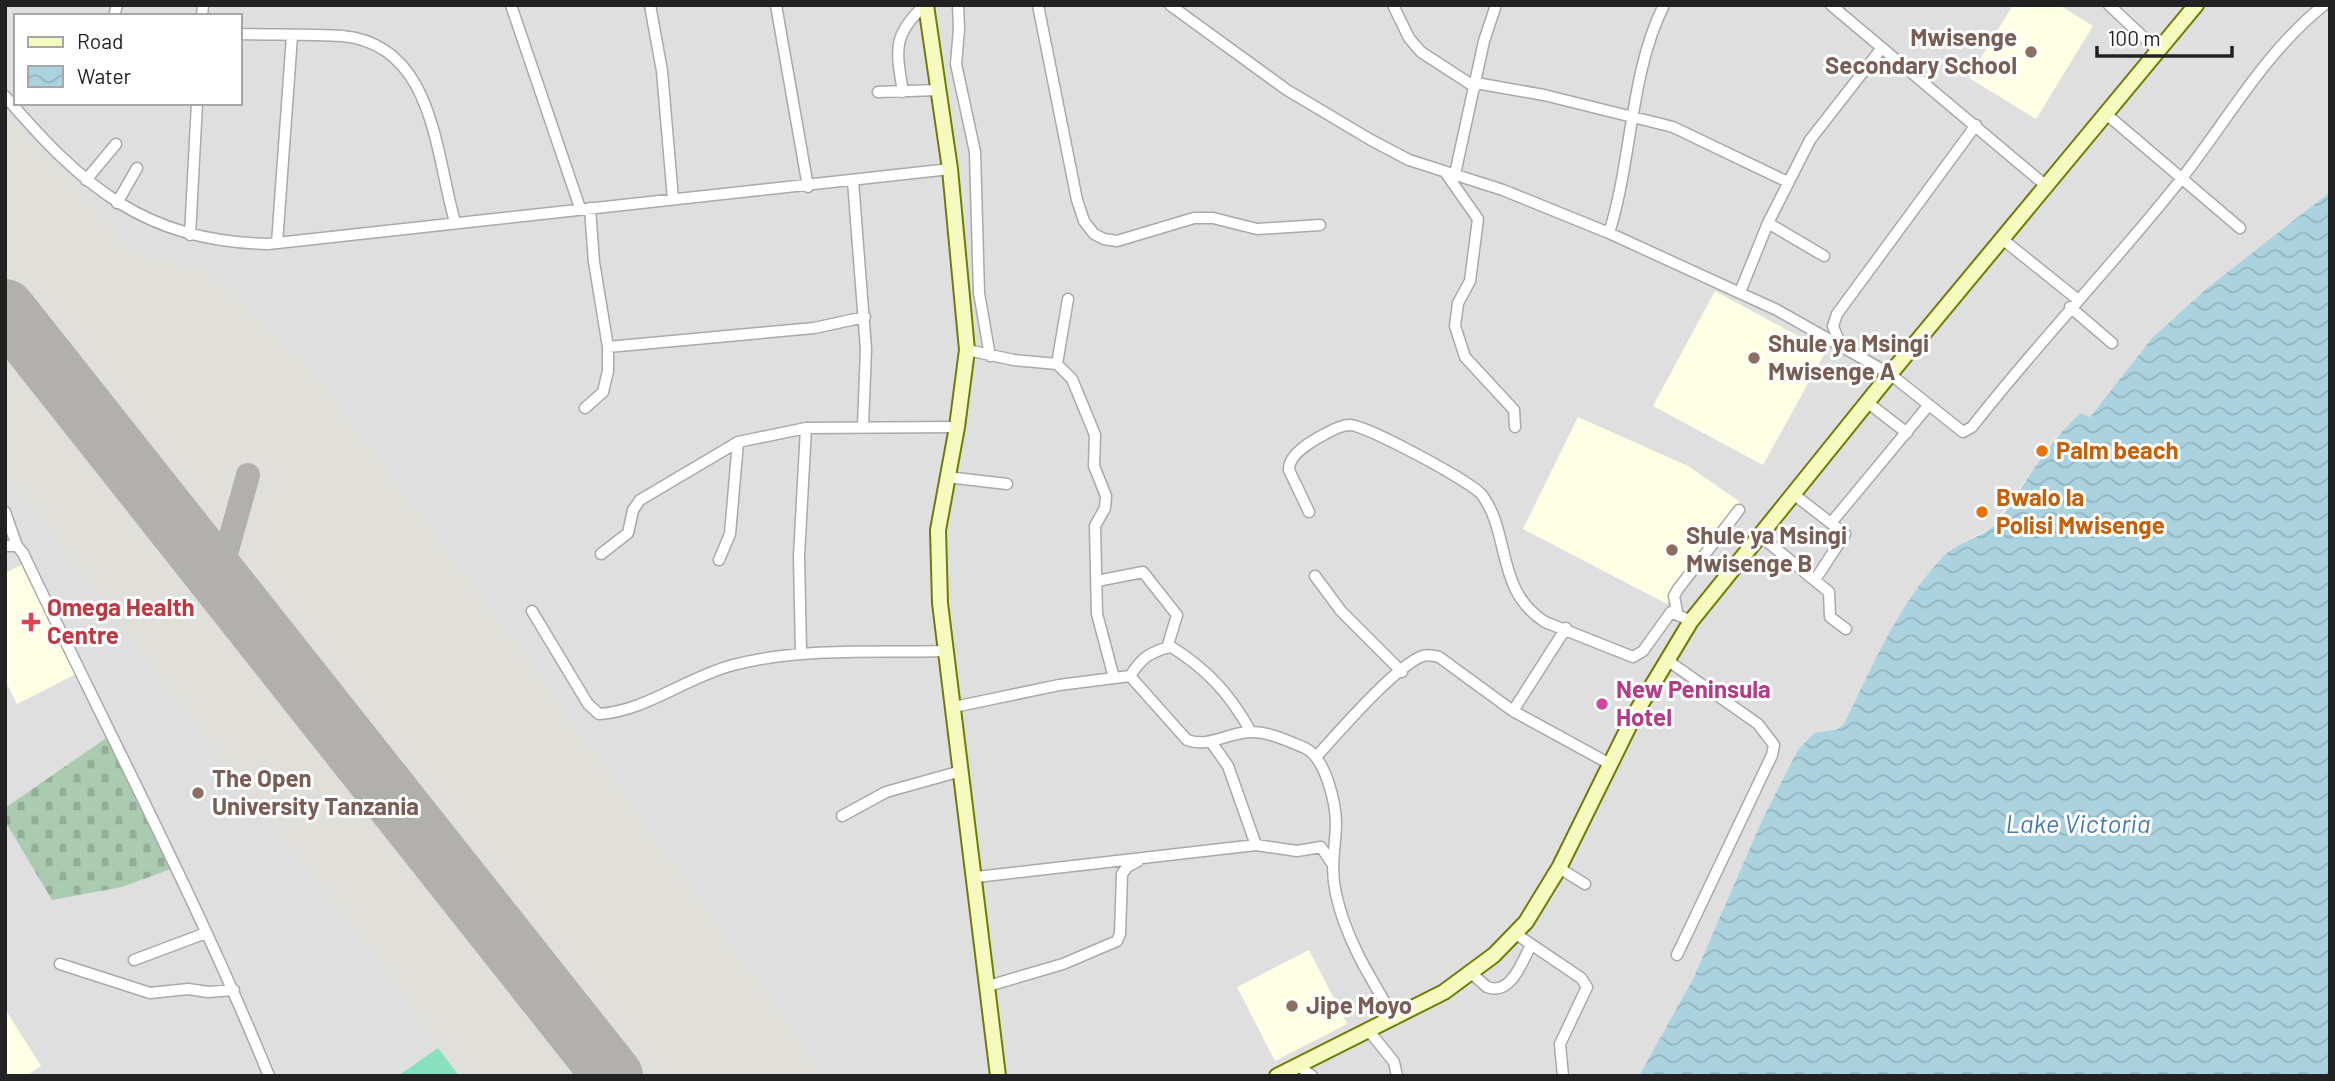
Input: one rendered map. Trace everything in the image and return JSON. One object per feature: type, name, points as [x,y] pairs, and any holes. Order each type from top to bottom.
[{"type":"street","points":[[510,5],[585,208],[608,347],[608,371],[603,392],[585,408]]},
{"type":"street","points":[[650,5],[662,71],[673,199]]},
{"type":"street","points":[[776,5],[808,187]]},
{"type":"street","points":[[925,5],[950,169],[967,351],[957,427],[938,530],[945,651],[998,1076]]},
{"type":"street","points":[[903,92],[898,39],[909,20],[925,5]]},
{"type":"street","points":[[958,5],[960,29],[956,64],[975,152],[979,293],[990,356]]},
{"type":"street","points":[[1038,5],[1077,200],[1084,221],[1094,234],[1117,241],[1194,218],[1213,218],[1257,229],[1320,225]]},
{"type":"street","points":[[1170,5],[1242,59],[1335,121],[1409,160],[1609,233],[1740,292],[1840,344],[1890,374],[1959,430],[1970,429],[2182,177],[2271,56],[2289,35],[2324,5]]},
{"type":"street","points":[[1393,5],[1409,38],[1421,52],[1476,85],[1633,115],[1673,127],[1787,182]]},
{"type":"street","points":[[1496,5],[1450,173],[1478,219],[1470,281],[1455,315],[1460,346],[1475,370],[1513,408],[1514,427]]},
{"type":"street","points":[[1609,233],[1621,196],[1633,115],[1664,5]]},
{"type":"street","points":[[1831,5],[2045,185]]},
{"type":"street","points":[[2109,5],[2157,50]]},
{"type":"street","points":[[1277,1076],[1395,1019],[1444,992],[1471,973],[1516,933],[1534,911],[1559,868],[1608,763],[1691,621],[2001,238],[2196,5]]},
{"type":"street","points":[[242,34],[344,36],[390,54],[407,68],[425,100],[455,222]]},
{"type":"street","points":[[277,243],[292,36]]},
{"type":"street","points":[[1740,292],[1768,223],[1810,140],[1881,49]]},
{"type":"street","points":[[878,92],[939,90]]},
{"type":"street","points":[[5,96],[51,147],[86,180],[117,203],[165,228],[236,242],[277,243],[585,208],[808,187],[950,169]]},
{"type":"street","points":[[190,235],[197,105]]},
{"type":"street","points":[[2105,113],[2240,228]]},
{"type":"street","points":[[1840,344],[1833,326],[1837,314],[1976,125]]},
{"type":"street","points":[[86,180],[116,144]]},
{"type":"street","points":[[117,203],[137,168]]},
{"type":"street","points":[[853,181],[865,317],[863,426]]},
{"type":"street","points":[[1768,223],[1824,256]]},
{"type":"street","points":[[2001,238],[2074,303],[2112,343]]},
{"type":"street","points":[[1056,364],[1068,299]]},
{"type":"street","points":[[608,347],[814,328],[865,317]]},
{"type":"street","points":[[967,351],[1056,364],[1072,379],[1096,435],[1094,466],[1106,504],[1095,526],[1097,614],[1114,678]]},
{"type":"street","points":[[1867,402],[1907,433]]},
{"type":"street","points":[[1832,523],[1928,406]]},
{"type":"street","points":[[1309,512],[1289,470],[1293,458],[1336,428],[1350,425],[1366,429],[1450,473],[1481,494],[1512,583],[1525,604],[1545,622],[1636,657],[1643,652],[1667,615],[1677,612]]},
{"type":"street","points":[[601,554],[628,533],[633,510],[640,500],[738,442],[806,428],[957,427]]},
{"type":"street","points":[[801,653],[800,529],[806,428]]},
{"type":"street","points":[[719,560],[730,534],[738,442]]},
{"type":"street","points":[[947,477],[1007,484]]},
{"type":"street","points":[[1792,493],[1842,531],[1845,539],[1815,580]]},
{"type":"street","points":[[1691,621],[1677,612],[1674,596],[1740,510]]},
{"type":"street","points":[[5,512],[17,546],[109,725],[234,990],[269,1076]]},
{"type":"street","points":[[1759,535],[1831,595],[1830,617],[1846,629]]},
{"type":"street","points":[[5,546],[17,546]]},
{"type":"street","points":[[1097,581],[1135,571],[1148,576],[1177,615],[1167,648]]},
{"type":"street","points":[[1315,576],[1341,611],[1402,672]]},
{"type":"street","points":[[532,611],[588,704],[598,714],[624,710],[710,672],[801,653],[945,651]]},
{"type":"street","points":[[1513,711],[1566,628]]},
{"type":"street","points":[[954,708],[1059,685],[1130,676],[1142,659],[1153,651],[1170,646],[1197,663],[1216,680],[1251,732]]},
{"type":"street","points":[[1316,757],[1367,701],[1423,656],[1439,657],[1513,711],[1608,763]]},
{"type":"street","points":[[1667,660],[1758,724],[1771,737],[1774,745],[1772,755],[1678,955]]},
{"type":"street","points":[[1130,676],[1187,740],[1197,743],[1211,742],[1251,732],[1275,736],[1305,748],[1316,757],[1335,813],[1331,862],[1336,895],[1350,938],[1367,974],[1395,1019]]},
{"type":"street","points":[[1211,742],[1228,766],[1256,845]]},
{"type":"street","points":[[842,816],[886,792],[961,771]]},
{"type":"street","points":[[975,877],[1256,845],[1297,851],[1321,847],[1331,862]]},
{"type":"street","points":[[988,986],[1063,964],[1116,941],[1120,934],[1124,870],[1145,858]]},
{"type":"street","points":[[1559,868],[1585,884]]},
{"type":"street","points":[[134,960],[206,933]]},
{"type":"street","points":[[1516,933],[1581,978],[1587,987],[1560,1044],[1563,1076]]},
{"type":"street","points":[[1471,973],[1487,987],[1502,988],[1511,981],[1531,945]]},
{"type":"street","points":[[60,964],[150,993],[179,989],[234,990]]},
{"type":"street","points":[[1369,1031],[1394,1062],[1396,1076]]},
{"type":"street","points":[[1299,1066],[1312,1076]]},
{"type":"shaded area","points":[[5,5],[2330,5],[2330,192],[2206,289],[2152,338],[2090,417],[2081,413],[2055,438],[1993,526],[1949,551],[1934,568],[1887,639],[1844,724],[1838,729],[1814,733],[1798,751],[1763,818],[1693,979],[1639,1076],[5,1076]]},
{"type":"shaded area","name":"Mwisenge Secondary School","points":[[2013,5],[2059,5],[2093,26],[2036,119],[1969,78]]},
{"type":"shaded area","points":[[5,110],[137,253],[206,271],[309,365],[534,667],[826,1076],[459,1076],[367,947],[248,796],[5,474]]},
{"type":"shaded area","points":[[1715,291],[1826,351],[1763,465],[1653,406]]},
{"type":"shaded area","points":[[1578,417],[1688,466],[1740,502],[1667,604],[1523,529]]},
{"type":"shaded area","name":"Omega Health Centre","points":[[27,562],[82,671],[17,704],[5,680],[5,573]]},
{"type":"shaded area","name":"Jipe Moyo","points":[[1309,950],[1347,1024],[1275,1061],[1237,987]]},
{"type":"shaded area","points":[[5,1009],[41,1066],[26,1076],[5,1076]]},
{"type":"green space","points":[[115,732],[179,866],[122,887],[52,900],[5,821],[5,808]]},
{"type":"green space","points":[[438,1048],[459,1076],[398,1076]]},
{"type":"water","name":"Lake Victoria","points":[[2330,192],[2330,1076],[1639,1076],[1693,979],[1763,818],[1798,750],[1814,733],[1838,729],[1844,724],[1887,637],[1926,576],[1949,552],[1987,531],[2000,519],[2057,437],[2081,413],[2090,417],[2152,338],[2206,289]]},
{"type":"taxiway","points":[[219,579],[248,475]]},
{"type":"runway","points":[[5,309],[613,1076]]},
{"type":"place","name":"Mwisenge Secondary School","points":[[2031,52]]},
{"type":"place","name":"Shule ya Msingi Mwisenge A","points":[[1754,358]]},
{"type":"place","name":"Palm beach","points":[[2042,451]]},
{"type":"place","name":"Bwalo la Polisi Mwisenge","points":[[1982,512]]},
{"type":"place","name":"Shule ya Msingi Mwisenge B","points":[[1672,550]]},
{"type":"place","name":"Omega Health Centre","points":[[31,622]]},
{"type":"place","name":"New Peninsula Hotel","points":[[1602,704]]},
{"type":"place","name":"The Open University Tanzania","points":[[198,793]]},
{"type":"place","name":"Jipe Moyo","points":[[1292,1006]]}]
